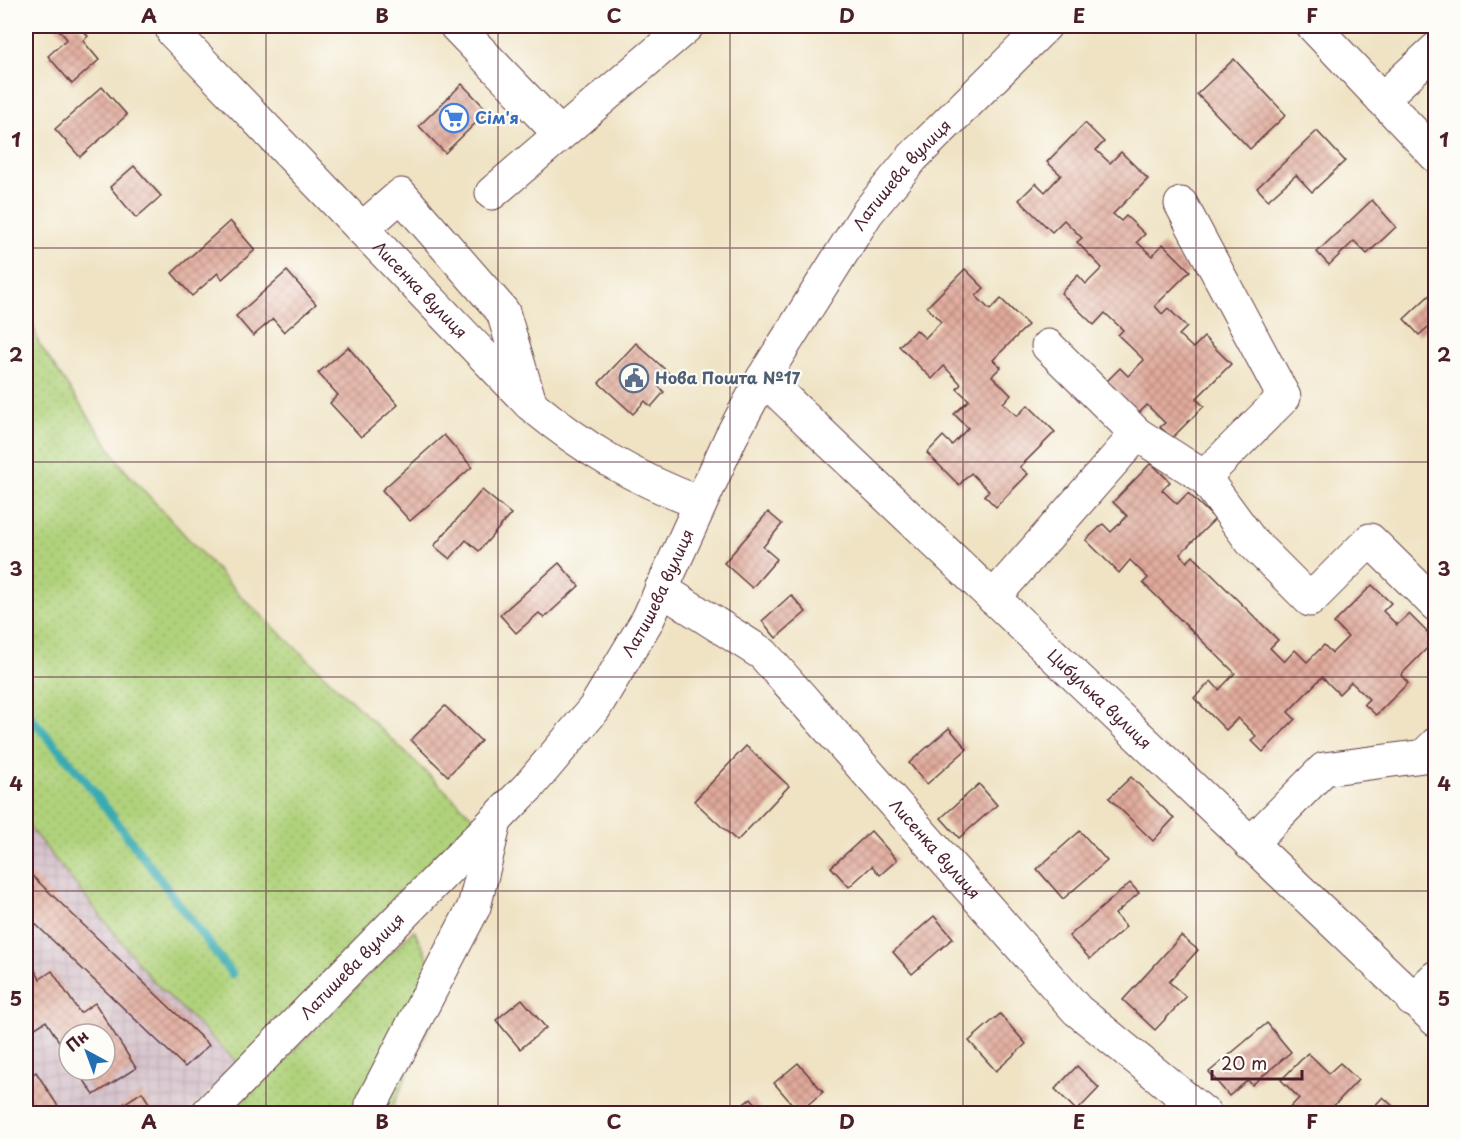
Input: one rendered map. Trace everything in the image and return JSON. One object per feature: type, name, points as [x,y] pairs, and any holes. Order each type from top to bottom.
[{"type":"street","points":[[456,26],[560,134]]},
{"type":"street","points":[[492,193],[687,26]]},
{"type":"street","name":"Латишева вулиця","points":[[207,1113],[530,786],[594,709],[648,619],[700,503],[763,378],[867,213],[913,157],[1045,26]]},
{"type":"street","points":[[1313,26],[1436,156]]},
{"type":"street","name":"Лисенка вулиця","points":[[173,33],[531,404],[568,435],[610,463],[654,485],[700,503]]},
{"type":"street","points":[[1382,99],[1436,49]]},
{"type":"street","points":[[362,229],[401,195],[503,312],[531,404]]},
{"type":"street","points":[[1181,204],[1284,397],[1204,477]]},
{"type":"street","points":[[1048,346],[1137,434],[1204,477],[1251,541],[1310,600],[1370,540],[1436,605]]},
{"type":"street","name":"Цибулька вулиця","points":[[763,378],[1424,1010]]},
{"type":"street","points":[[993,598],[1137,434]]},
{"type":"street","name":"Лисенка вулиця","points":[[661,589],[763,654],[1077,1010],[1205,1113]]},
{"type":"street","points":[[1250,844],[1324,769],[1424,756],[1436,744]]},
{"type":"street","points":[[371,1113],[372,1103],[474,907],[496,820]]},
{"type":"street","points":[[1424,1010],[1436,977]]},
{"type":"shaded area","points":[[26,823],[152,980],[238,1063],[188,1113],[26,1113]]},
{"type":"green space","points":[[26,304],[39,344],[124,469],[240,595],[474,818],[238,1063],[152,980],[26,823]]},
{"type":"green space","points":[[414,930],[435,972],[440,1001],[390,1113],[230,1114]]},
{"type":"building","points":[[55,26],[79,26],[88,36],[83,41],[99,60],[72,84],[48,56],[67,39]]},
{"type":"building","points":[[1234,59],[1286,115],[1250,149],[1197,94]]},
{"type":"building","points":[[462,84],[488,111],[445,153],[419,126]]},
{"type":"building","points":[[102,87],[127,115],[80,157],[55,129]]},
{"type":"building","points":[[1085,123],[1104,142],[1096,150],[1110,163],[1121,152],[1148,179],[1113,214],[1121,221],[1126,216],[1145,234],[1137,242],[1152,256],[1163,244],[1190,271],[1155,306],[1162,314],[1168,308],[1187,327],[1179,335],[1193,348],[1204,337],[1231,364],[1196,399],[1204,406],[1172,438],[1160,427],[1165,423],[1147,405],[1135,417],[1103,385],[1120,368],[1128,376],[1144,360],[1118,335],[1123,330],[1105,313],[1094,325],[1061,293],[1078,275],[1086,284],[1102,268],[1077,242],[1082,238],[1064,220],[1052,232],[1019,200],[1036,183],[1045,192],[1061,175],[1047,162]]},
{"type":"building","points":[[1317,131],[1345,161],[1312,192],[1296,175],[1268,200],[1257,188]]},
{"type":"building","points":[[134,166],[161,196],[136,218],[110,187]]},
{"type":"building","points":[[1372,200],[1396,227],[1367,254],[1354,241],[1329,265],[1317,252]]},
{"type":"building","points":[[230,221],[255,250],[222,279],[218,273],[192,296],[172,273]]},
{"type":"building","points":[[965,269],[984,288],[976,296],[990,310],[1001,299],[1028,325],[993,360],[1001,367],[992,376],[1011,395],[1003,403],[1017,416],[1028,405],[1055,432],[1020,467],[1028,474],[996,507],[984,495],[989,491],[971,473],[959,485],[927,453],[943,436],[952,445],[968,428],[954,414],[969,400],[957,389],[961,384],[944,366],[932,379],[899,346],[916,330],[925,338],[941,322],[927,307]]},
{"type":"building","points":[[287,271],[316,304],[284,332],[273,319],[253,336],[236,316]]},
{"type":"building","points":[[1436,289],[1436,320],[1419,335],[1404,319]]},
{"type":"building","points":[[636,343],[670,374],[658,386],[664,392],[651,407],[645,401],[633,414],[599,383]]},
{"type":"building","points":[[348,347],[398,405],[361,437],[330,403],[338,395],[318,373]]},
{"type":"building","points":[[444,435],[472,467],[410,521],[382,490]]},
{"type":"building","points":[[1151,463],[1170,482],[1162,490],[1177,504],[1188,493],[1215,519],[1180,554],[1187,562],[1193,556],[1278,640],[1270,648],[1284,662],[1295,650],[1307,662],[1324,645],[1332,653],[1348,637],[1334,623],[1372,585],[1391,603],[1383,611],[1397,625],[1409,614],[1435,640],[1401,675],[1408,683],[1376,715],[1364,704],[1369,699],[1351,682],[1339,694],[1322,677],[1288,712],[1295,719],[1263,752],[1251,740],[1256,736],[1238,718],[1226,730],[1194,698],[1211,681],[1219,690],[1235,673],[1143,583],[1148,578],[1130,560],[1119,573],[1086,540],[1103,524],[1111,532],[1127,516],[1113,502]]},
{"type":"building","points":[[482,490],[511,514],[479,551],[466,540],[450,559],[434,546]]},
{"type":"building","points":[[768,512],[782,524],[763,547],[777,559],[752,588],[724,563]]},
{"type":"building","points":[[559,563],[579,586],[544,618],[539,613],[516,633],[500,615]]},
{"type":"building","points":[[791,595],[806,612],[776,638],[762,621]]},
{"type":"building","points":[[445,706],[481,741],[448,776],[411,740]]},
{"type":"building","points":[[949,728],[967,749],[927,784],[909,763]]},
{"type":"building","points":[[746,746],[789,786],[737,841],[694,801]]},
{"type":"building","points":[[1131,777],[1174,818],[1153,841],[1109,798]]},
{"type":"building","points":[[979,784],[997,805],[959,838],[941,818]]},
{"type":"building","points":[[871,831],[897,860],[880,875],[872,866],[849,887],[831,867]]},
{"type":"building","points":[[1080,831],[1107,861],[1063,899],[1037,869]]},
{"type":"building","points":[[26,870],[209,1045],[185,1067],[26,915]]},
{"type":"building","points":[[1130,883],[1139,893],[1115,914],[1126,927],[1090,959],[1069,936]]},
{"type":"building","points":[[934,916],[953,938],[912,974],[893,952]]},
{"type":"building","points":[[1181,936],[1198,950],[1169,982],[1186,997],[1155,1030],[1123,1000]]},
{"type":"building","points":[[26,956],[40,979],[52,971],[80,1013],[95,1003],[107,1022],[57,1022],[57,1038],[46,1021],[26,1034]]},
{"type":"building","points":[[522,999],[546,1028],[520,1049],[496,1020]]},
{"type":"building","points":[[1000,1014],[1026,1044],[996,1071],[969,1041]]},
{"type":"building","points":[[1267,1023],[1291,1052],[1252,1085],[1248,1080],[1229,1096],[1209,1072]]},
{"type":"building","points":[[117,1038],[136,1068],[117,1080]]},
{"type":"building","points":[[1308,1053],[1329,1073],[1340,1063],[1358,1080],[1326,1114],[1284,1114],[1299,1098],[1281,1080]]},
{"type":"building","points":[[798,1063],[823,1092],[799,1112],[774,1083]]},
{"type":"building","points":[[1077,1066],[1099,1088],[1077,1111],[1055,1089]]},
{"type":"building","points":[[36,1072],[63,1114],[26,1114],[26,1079]]},
{"type":"building","points":[[85,1082],[114,1082],[94,1095]]},
{"type":"building","points":[[142,1092],[156,1114],[108,1114]]},
{"type":"building","points":[[1383,1097],[1395,1108],[1390,1114],[1367,1114]]},
{"type":"building","points":[[751,1098],[764,1114],[732,1114]]},
{"type":"waterway","points":[[26,712],[81,775],[232,974]]},
{"type":"place","name":"Сім'я","points":[[454,118]]},
{"type":"place","name":"Нова Пошта №17","points":[[634,378]]}]
